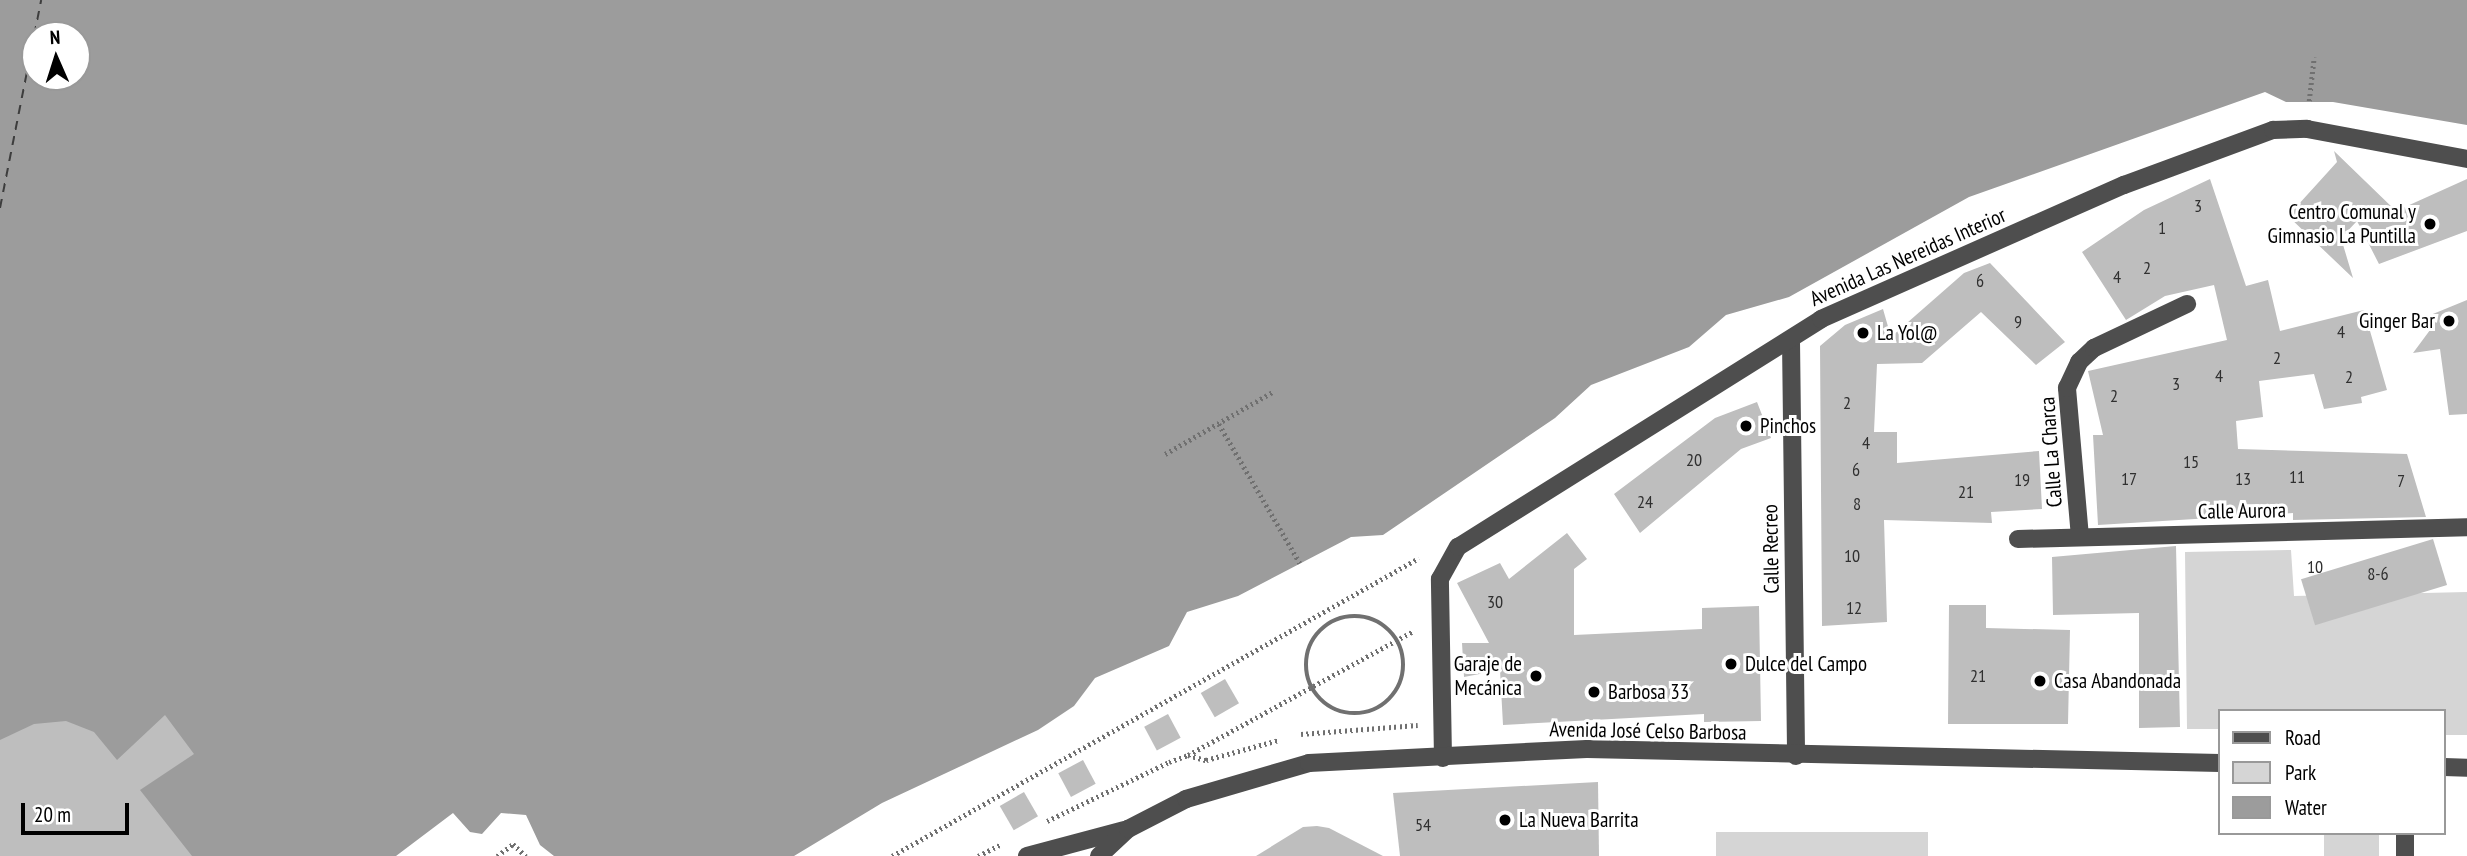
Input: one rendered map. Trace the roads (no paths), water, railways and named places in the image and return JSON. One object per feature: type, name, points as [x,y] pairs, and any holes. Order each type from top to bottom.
[{"type":"street","name":"Avenida Las Nereidas Interior","points":[[1443,758],[1440,579],[1458,547],[1791,341],[1821,319],[2124,185],[2273,130],[2307,129],[2467,159]]},
{"type":"street","name":"Calle La Charca","points":[[2080,537],[2067,388],[2079,362],[2094,348],[2187,304]]},
{"type":"street","name":"Calle Recreo","points":[[1791,341],[1796,756]]},
{"type":"street","name":"Calle Aurora","points":[[2018,539],[2467,527]]},
{"type":"street","name":"Avenida José Celso Barbosa","points":[[1099,856],[1128,829],[1186,799],[1309,763],[1587,749],[1796,756],[2218,763]]},
{"type":"street","points":[[2446,767],[2467,768]]},
{"type":"street","points":[[1027,856],[1128,829]]},
{"type":"street","points":[[1090,856],[1128,829]]},
{"type":"street","points":[[2405,835],[2405,856]]},
{"type":"water","points":[[0,0],[2467,0],[2467,125],[2333,102],[2286,102],[2265,92],[1969,197],[1789,297],[1726,315],[1689,347],[1591,385],[1555,418],[1383,535],[1351,537],[1238,596],[1187,612],[1169,646],[1095,678],[1074,706],[1038,730],[882,803],[794,856],[554,856],[540,845],[526,815],[501,813],[482,834],[470,832],[453,813],[396,856],[0,856]]},
{"type":"place","name":"Centro Comunal y Gimnasio La Puntilla","points":[[2430,224]]},
{"type":"place","name":"Ginger Bar","points":[[2449,321]]},
{"type":"place","name":"La Yol@","points":[[1863,333]]},
{"type":"place","name":"Pinchos","points":[[1746,426]]},
{"type":"place","name":"Dulce del Campo","points":[[1731,664]]},
{"type":"place","name":"Garaje de Mecánica","points":[[1536,676]]},
{"type":"place","name":"Casa Abandonada","points":[[2040,681]]},
{"type":"place","name":"Barbosa 33","points":[[1594,692]]},
{"type":"place","name":"La Nueva Barrita","points":[[1505,820]]}]
